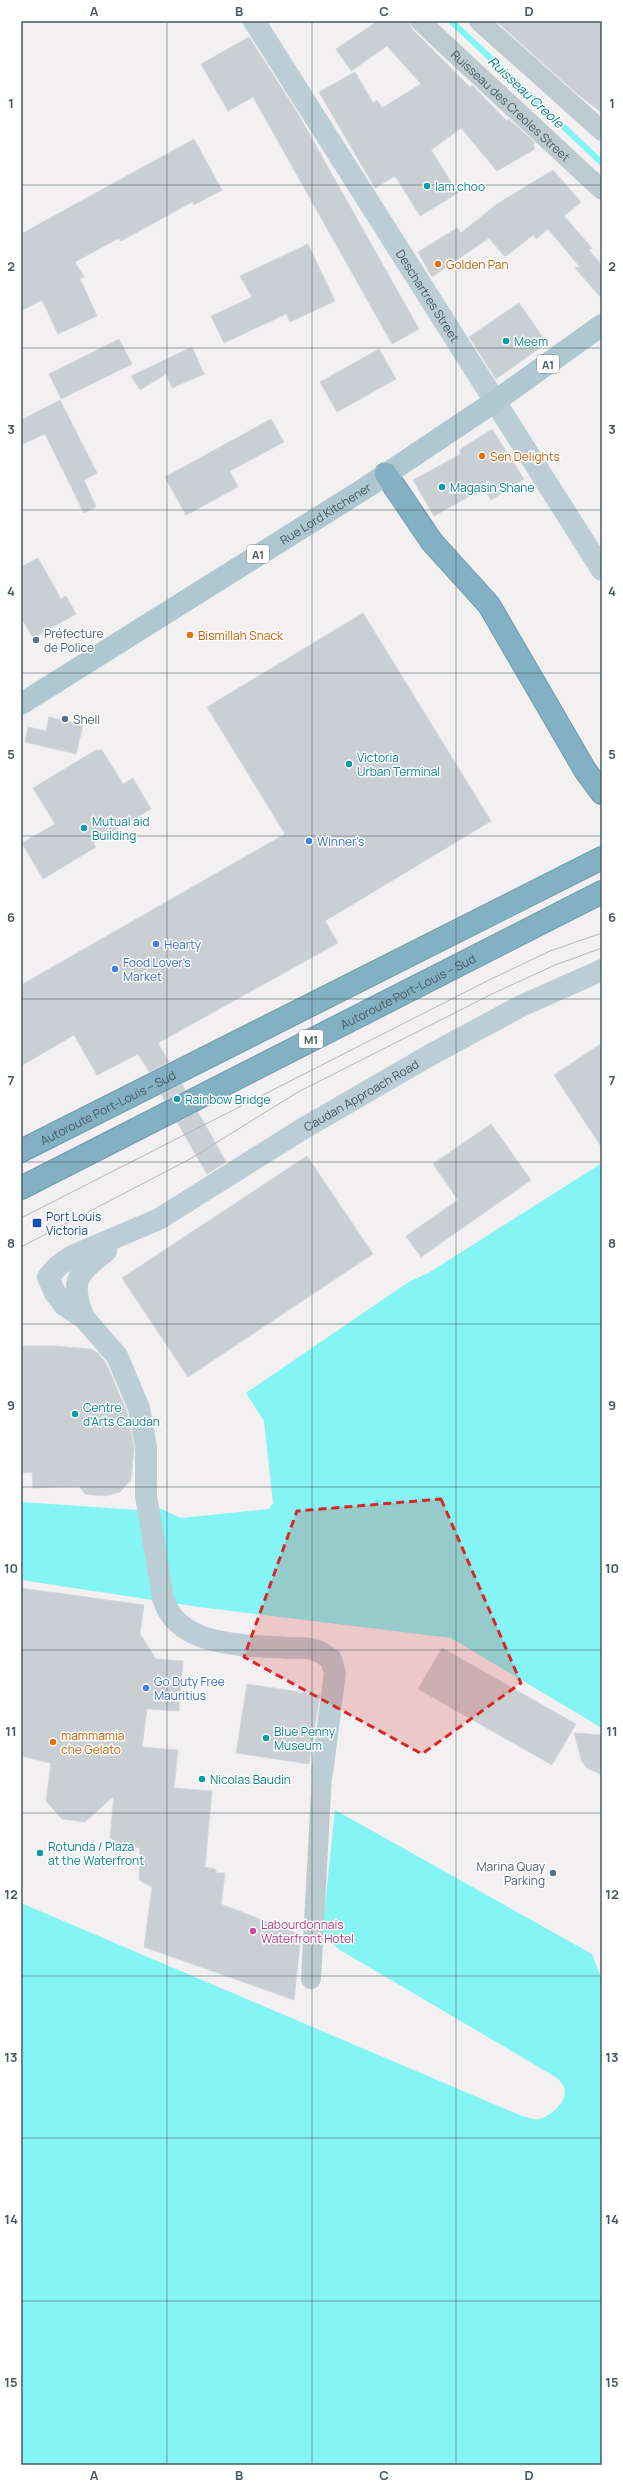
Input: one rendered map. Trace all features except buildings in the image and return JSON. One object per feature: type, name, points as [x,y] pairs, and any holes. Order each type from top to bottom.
[{"type":"highway","points":[[386,474],[432,542],[455,565],[489,605],[585,770],[602,793]]},
{"type":"highway","points":[[526,897],[602,845]]},
{"type":"highway","name":"Autoroute Port-Louis – Sud","points":[[21,1151],[602,858]]},
{"type":"highway","name":"Autoroute Port-Louis – Sud","points":[[21,1188],[257,1066],[602,892]]},
{"type":"highway","points":[[530,929],[602,906]]},
{"type":"main road","name":"Rue Lord Kitchener","points":[[21,704],[386,474],[494,402],[602,325]]},
{"type":"street","name":"Deschartres Street","points":[[254,21],[494,402],[602,570]]},
{"type":"street","name":"Ruisseau des Creoles Street","points":[[420,21],[602,190]]},
{"type":"street","points":[[480,21],[602,131]]},
{"type":"street","name":"Caudan Approach Road","points":[[128,1234],[159,1219],[387,1079],[521,1006],[602,970]]},
{"type":"street","points":[[84,1318],[77,1298],[77,1283],[83,1268],[128,1234]]},
{"type":"street","points":[[128,1234],[72,1256],[58,1266],[48,1277],[55,1293],[64,1305],[84,1318],[122,1363],[139,1408],[146,1447],[148,1506],[163,1598],[166,1607],[180,1625],[201,1636],[230,1644],[315,1650],[331,1659],[335,1673],[322,1773],[311,1979]]},
{"type":"highlighted area","points":[[441,1499],[521,1683],[422,1754],[244,1657],[297,1511]]},
{"type":"water","points":[[602,1163],[602,1728],[451,1638],[199,1607],[21,1580],[21,1502],[138,1510],[159,1508],[181,1518],[269,1509],[273,1503],[264,1421],[246,1393],[407,1283],[430,1272]]},
{"type":"water","points":[[335,1810],[592,1954],[602,1980],[602,2465],[21,2465],[21,1903],[522,2116],[534,2119],[543,2118],[554,2111],[562,2101],[565,2090],[561,2082],[555,2077],[340,1950],[322,1934]]},
{"type":"waterway","name":"Ruisseau Creole","points":[[451,21],[602,163]]},
{"type":"tram line","points":[[21,1218],[487,981],[550,951],[602,933]]},
{"type":"tram line","points":[[21,1247],[190,1159],[298,1092],[494,993],[555,965],[602,948]]},
{"type":"place","name":"lam choo","points":[[427,186]]},
{"type":"place","name":"Golden Pan","points":[[438,264]]},
{"type":"place","name":"Meem","points":[[506,341]]},
{"type":"place","name":"Sen Delights","points":[[482,456]]},
{"type":"place","name":"Magasin Shane","points":[[442,487]]},
{"type":"place","name":"Bismillah Snack","points":[[190,635]]},
{"type":"place","name":"Préfecture de Police","points":[[36,640]]},
{"type":"place","name":"Shell","points":[[65,719]]},
{"type":"place","name":"Victoria Urban Terminal","points":[[349,764]]},
{"type":"place","name":"Mutual aid Building","points":[[84,828]]},
{"type":"place","name":"Winner's","points":[[309,841]]},
{"type":"place","name":"Hearty","points":[[156,944]]},
{"type":"place","name":"Food Lover's Market","points":[[115,969]]},
{"type":"place","name":"Rainbow Bridge","points":[[177,1099]]},
{"type":"place","name":"Port Louis Victoria","points":[[37,1223]]},
{"type":"place","name":"Centre d'Arts Caudan","points":[[75,1414]]},
{"type":"place","name":"Go Duty Free Mauritius","points":[[146,1688]]},
{"type":"place","name":"Blue Penny Museum","points":[[266,1738]]},
{"type":"place","name":"mammamia che Gelato","points":[[53,1742]]},
{"type":"place","name":"Nicolas Baudin","points":[[202,1779]]},
{"type":"place","name":"Rotunda / Plaza at the Waterfront","points":[[40,1853]]},
{"type":"place","name":"Marina Quay Parking","points":[[553,1873]]},
{"type":"place","name":"Labourdonnais Waterfront Hotel","points":[[253,1931]]}]
